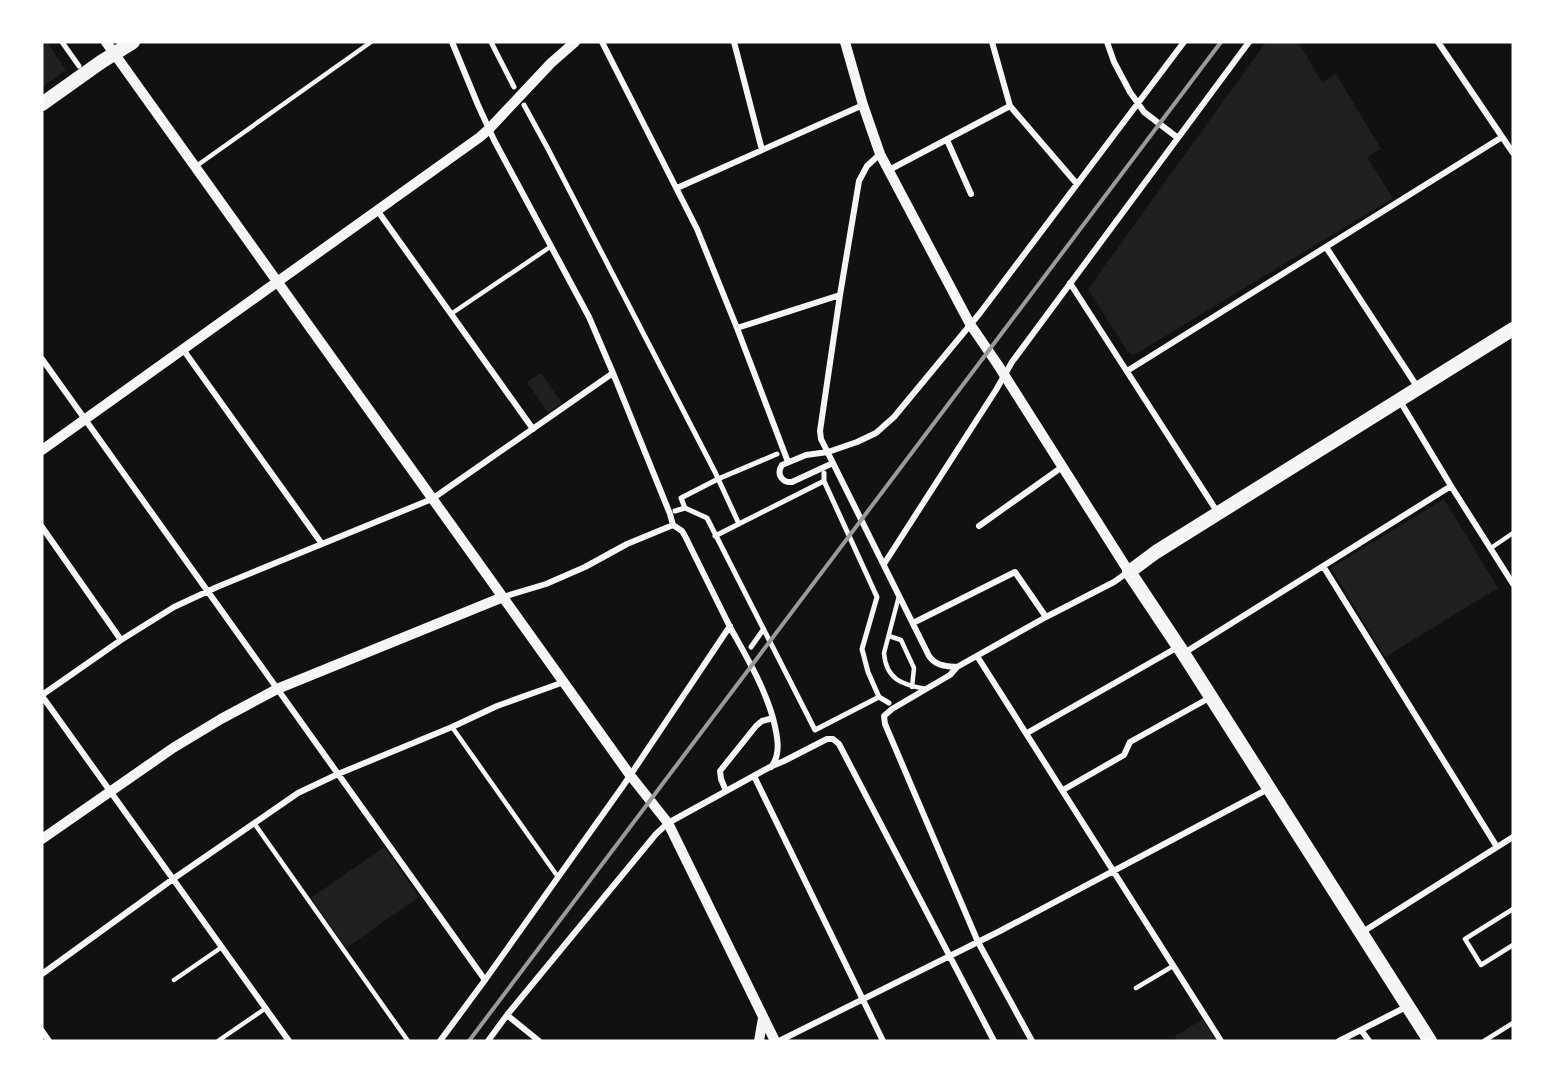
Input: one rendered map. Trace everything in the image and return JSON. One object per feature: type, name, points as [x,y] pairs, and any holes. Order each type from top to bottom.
[{"type":"main road","points":[[42,104],[134,42]]},
{"type":"main road","points":[[1430,1041],[1129,572],[1156,552],[1513,329]]},
{"type":"street","points":[[62,42],[79,66]]},
{"type":"street","points":[[106,42],[630,775],[668,823],[763,1018],[777,1041],[950,957],[1269,789]]},
{"type":"street","points":[[452,42],[489,129],[589,318],[673,525],[685,536],[767,702],[773,718],[778,745],[775,762],[770,767]]},
{"type":"street","points":[[491,42],[514,87]]},
{"type":"street","points":[[42,450],[489,129],[550,63],[575,42]]},
{"type":"street","points":[[602,42],[697,229],[788,462]]},
{"type":"street","points":[[734,42],[762,150]]},
{"type":"street","points":[[845,42],[880,154],[970,324],[1129,572],[957,667],[950,675],[884,716],[978,942],[1032,1041]]},
{"type":"street","points":[[992,42],[1010,106],[1077,183]]},
{"type":"street","points":[[1107,42],[1114,63],[1144,112],[1178,138]]},
{"type":"street","points":[[833,463],[788,483],[779,475],[782,465],[806,455],[828,452],[857,442],[876,433],[894,417],[970,324],[1184,42]]},
{"type":"street","points":[[884,564],[1012,363],[1249,42]]},
{"type":"street","points":[[1438,42],[1513,153]]},
{"type":"street","points":[[524,105],[718,479],[739,524]]},
{"type":"street","points":[[677,188],[863,105]]},
{"type":"street","points":[[889,170],[1010,106]]},
{"type":"street","points":[[1127,371],[1502,137]]},
{"type":"street","points":[[947,140],[971,194]]},
{"type":"street","points":[[880,154],[867,166],[859,182],[820,423],[821,439],[933,661],[941,666],[957,667]]},
{"type":"street","points":[[377,210],[533,429]]},
{"type":"street","points":[[1326,247],[1418,389]]},
{"type":"street","points":[[1070,283],[1218,513]]},
{"type":"street","points":[[737,328],[840,295]]},
{"type":"street","points":[[182,348],[322,544]]},
{"type":"street","points":[[42,359],[485,980]]},
{"type":"street","points":[[289,1041],[42,695],[121,640],[174,607],[432,499],[613,373]]},
{"type":"street","points":[[1400,400],[1513,584]]},
{"type":"street","points":[[777,454],[718,479],[681,498],[685,508],[706,519],[815,730],[879,697]]},
{"type":"street","points":[[979,526],[1062,467]]},
{"type":"street","points":[[824,473],[824,481],[877,597],[862,649],[868,672],[879,697],[889,703]]},
{"type":"street","points":[[715,536],[824,481]]},
{"type":"street","points":[[1027,733],[1181,650],[1323,566],[1451,486]]},
{"type":"street","points":[[675,511],[685,508]]},
{"type":"street","points":[[42,839],[173,748],[277,689],[503,597],[546,584],[585,567],[627,544],[673,525]]},
{"type":"street","points":[[42,527],[121,640]]},
{"type":"street","points":[[1323,566],[1497,847]]},
{"type":"street","points":[[913,623],[1015,572],[1046,617]]},
{"type":"street","points":[[440,1041],[630,775],[730,626]]},
{"type":"street","points":[[751,647],[763,630]]},
{"type":"street","points":[[977,656],[1221,1041]]},
{"type":"street","points":[[42,974],[173,879],[298,793],[497,706],[564,682]]},
{"type":"street","points":[[1063,790],[1124,755],[1130,742],[1211,697]]},
{"type":"street","points":[[726,791],[720,779],[720,771],[756,726],[762,721],[773,718]]},
{"type":"street","points":[[488,1041],[656,834],[668,823],[770,767],[827,739],[833,739],[839,744],[994,1041]]},
{"type":"street","points":[[754,776],[883,1041]]},
{"type":"street","points":[[1361,933],[1513,837]]},
{"type":"street","points":[[1339,1041],[1408,1006]]},
{"type":"street","points":[[507,1015],[539,1041]]},
{"type":"street","points":[[759,1041],[763,1018]]},
{"type":"street","points":[[1361,1030],[1369,1041]]},
{"type":"street","points":[[42,1031],[49,1041]]},
{"type":"lane","points":[[195,167],[371,42]]},
{"type":"lane","points":[[451,314],[550,247]]},
{"type":"lane","points":[[1491,548],[1513,533]]},
{"type":"lane","points":[[900,595],[884,653],[885,663],[894,678],[912,687],[926,689]]},
{"type":"lane","points":[[889,636],[901,640],[915,668],[912,687]]},
{"type":"lane","points":[[452,727],[558,878]]},
{"type":"lane","points":[[254,823],[408,1041]]},
{"type":"lane","points":[[1513,909],[1465,939],[1481,965],[1513,945]]},
{"type":"lane","points":[[174,980],[222,947]]},
{"type":"lane","points":[[1136,988],[1173,966]]},
{"type":"lane","points":[[218,1041],[266,1008]]},
{"type":"lane","points":[[1484,1041],[1513,1023]]},
{"type":"shaded area","points":[[42,42],[47,42],[66,70],[42,87]]},
{"type":"shaded area","points":[[1266,42],[1298,42],[1322,82],[1336,74],[1381,149],[1367,157],[1393,198],[1134,355],[1128,352],[1088,289]]},
{"type":"shaded area","points":[[541,373],[562,403],[548,413],[527,382]]},
{"type":"shaded area","points":[[1444,499],[1498,588],[1385,657],[1331,568]]},
{"type":"shaded area","points":[[384,847],[419,897],[346,948],[311,898]]},
{"type":"shaded area","points":[[1203,1019],[1216,1041],[1177,1041],[1175,1036]]},
{"type":"railway","points":[[469,1041],[1221,42]]}]
